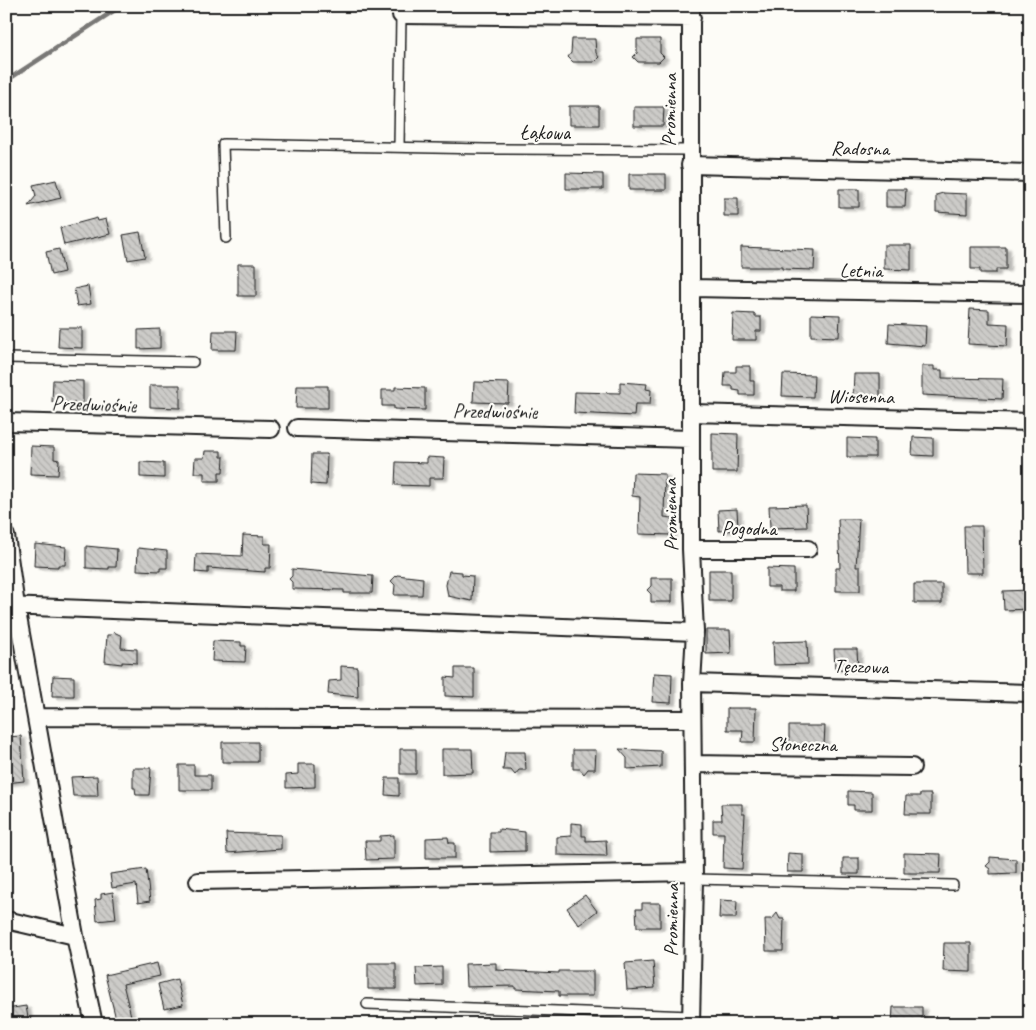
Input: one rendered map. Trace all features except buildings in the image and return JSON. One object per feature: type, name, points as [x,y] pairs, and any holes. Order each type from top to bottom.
[{"type":"street","points":[[401,15],[470,11],[692,12]]},
{"type":"street","name":"Promienna","points":[[691,1020],[694,875],[692,683],[695,632],[691,549],[690,439],[692,12]]},
{"type":"street","name":"Radosna","points":[[690,157],[1030,173]]},
{"type":"street","name":"Letnia","points":[[691,288],[1030,294]]},
{"type":"street","name":"Wiosenna","points":[[691,413],[1030,422]]},
{"type":"street","name":"Przedwiośnie","points":[[6,422],[271,429]]},
{"type":"street","name":"Przedwiośnie","points":[[298,428],[690,439]]},
{"type":"street","points":[[6,536],[11,606],[36,717],[75,936],[94,1024]]},
{"type":"street","name":"Pogodna","points":[[691,549],[808,549]]},
{"type":"street","points":[[11,606],[695,632]]},
{"type":"street","name":"Tęczowa","points":[[692,683],[1030,693]]},
{"type":"street","points":[[36,717],[692,719]]},
{"type":"street","name":"Słoneczna","points":[[693,764],[912,766]]},
{"type":"street","points":[[198,881],[694,875]]},
{"type":"street","points":[[6,920],[75,936]]},
{"type":"lane","points":[[399,146],[401,15]]},
{"type":"lane","name":"Łąkowa","points":[[226,238],[223,144],[399,146],[690,157]]},
{"type":"lane","points":[[6,358],[193,362]]},
{"type":"lane","points":[[694,875],[953,885]]},
{"type":"lane","points":[[367,1004],[691,1020]]},
{"type":"waterway","points":[[6,81],[121,6]]}]
